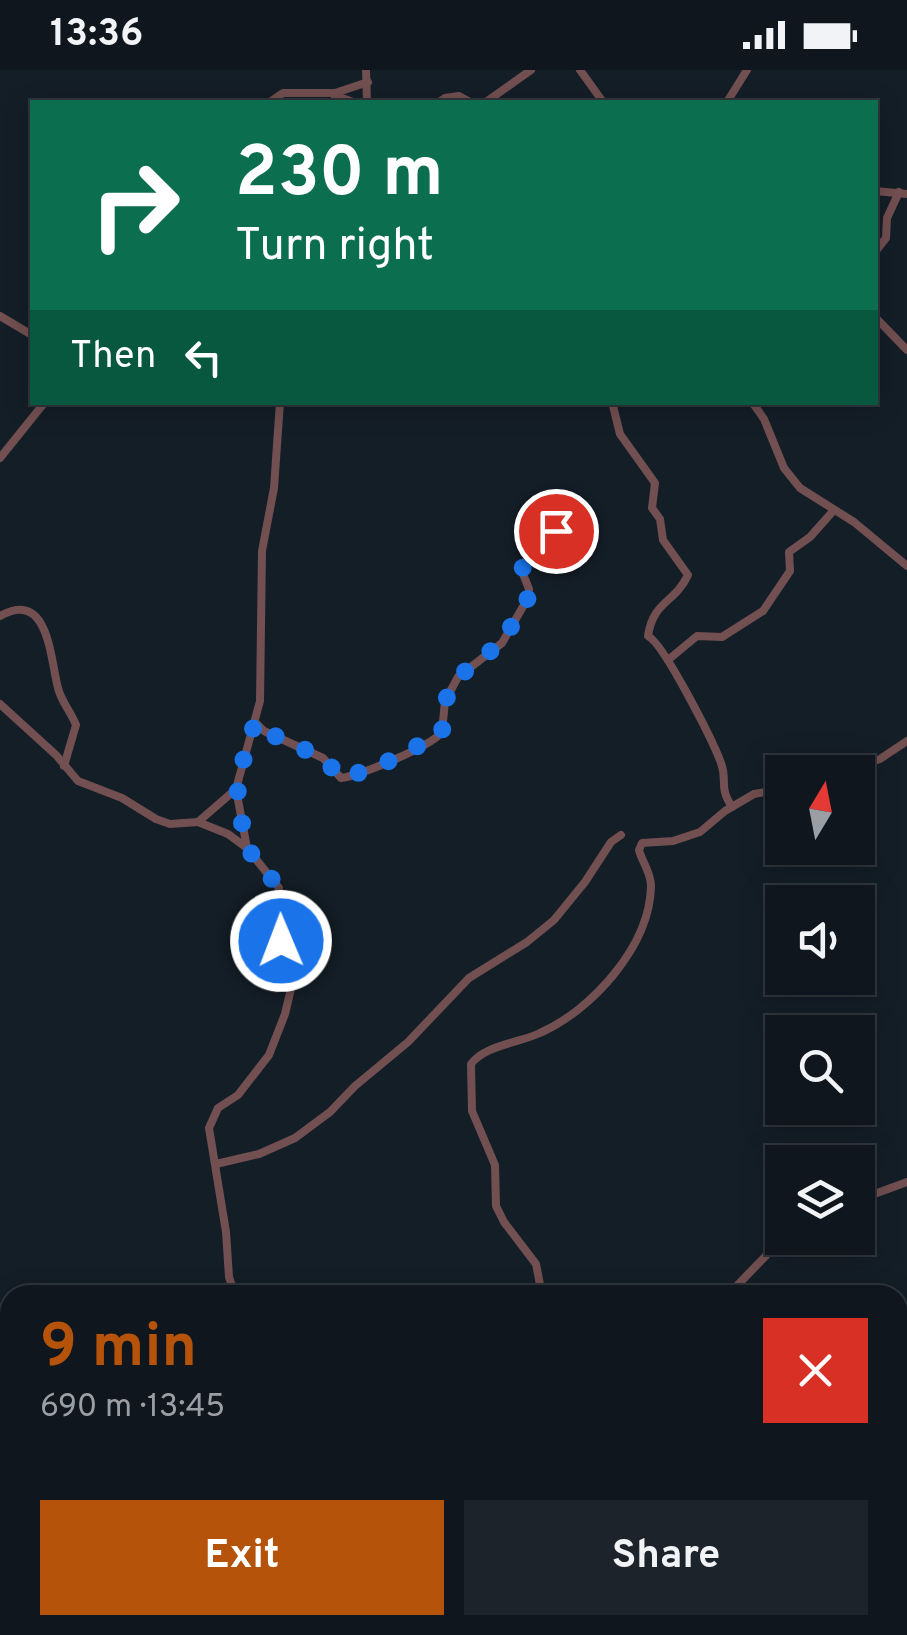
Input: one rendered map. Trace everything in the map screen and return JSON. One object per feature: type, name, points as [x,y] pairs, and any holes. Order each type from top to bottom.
[{"type":"street","points":[[366,70],[367,100]]},
{"type":"street","points":[[489,100],[530,70]]},
{"type":"street","points":[[580,70],[602,100]]},
{"type":"street","points":[[727,100],[747,70]]},
{"type":"street","points":[[273,100],[283,93],[330,93],[368,82]]},
{"type":"street","points":[[330,93],[348,100]]},
{"type":"street","points":[[878,191],[903,193],[887,218],[886,238],[878,248]]},
{"type":"street","points":[[0,316],[30,335]]},
{"type":"street","points":[[878,320],[907,350]]},
{"type":"street","points":[[0,458],[43,405]]},
{"type":"street","points":[[247,848],[236,789],[261,688],[262,551],[274,488],[280,405]]},
{"type":"street","points":[[613,405],[620,434],[655,483],[652,508],[660,519],[660,534],[688,575],[655,611],[649,638],[659,641],[710,734],[724,769],[722,792],[732,807]]},
{"type":"street","points":[[754,405],[790,478],[854,522],[907,566]]},
{"type":"street","points":[[668,660],[694,638],[722,637],[763,611],[790,571],[788,552],[810,537],[834,510]]},
{"type":"street","points":[[255,722],[264,731],[323,758],[341,778],[381,766],[434,740],[442,732],[445,701],[458,677],[502,642],[528,598],[524,562],[542,549],[554,532],[595,536]]},
{"type":"street","points":[[0,616],[11,610],[26,610],[44,625],[58,692],[76,725],[64,767]]},
{"type":"street","points":[[0,704],[56,755],[78,781],[122,798],[170,824],[198,822],[228,834],[247,848],[279,888],[281,941],[293,974],[293,986],[269,1055],[238,1094],[212,1116],[209,1142],[216,1164],[232,1285]]},
{"type":"street","points":[[875,761],[907,741]]},
{"type":"street","points":[[198,822],[236,789]]},
{"type":"street","points":[[540,1285],[536,1264],[496,1206],[495,1164],[472,1111],[471,1064],[479,1055],[541,1033],[586,1006],[612,976],[646,914],[651,878],[640,846],[648,840],[673,840],[700,832],[732,807],[765,791]]},
{"type":"street","points":[[216,1164],[259,1154],[295,1138],[330,1112],[408,1042],[469,978],[554,920],[611,842],[621,835]]},
{"type":"street","points":[[875,1194],[907,1182]]},
{"type":"street","points":[[738,1285],[767,1255]]},
{"type":"route","points":[[281,941],[279,888],[247,848],[237,798],[240,771],[255,722],[264,731],[323,758],[341,778],[381,766],[434,740],[442,732],[445,701],[458,677],[498,647],[528,598],[530,592],[522,565],[556,531]]}]
